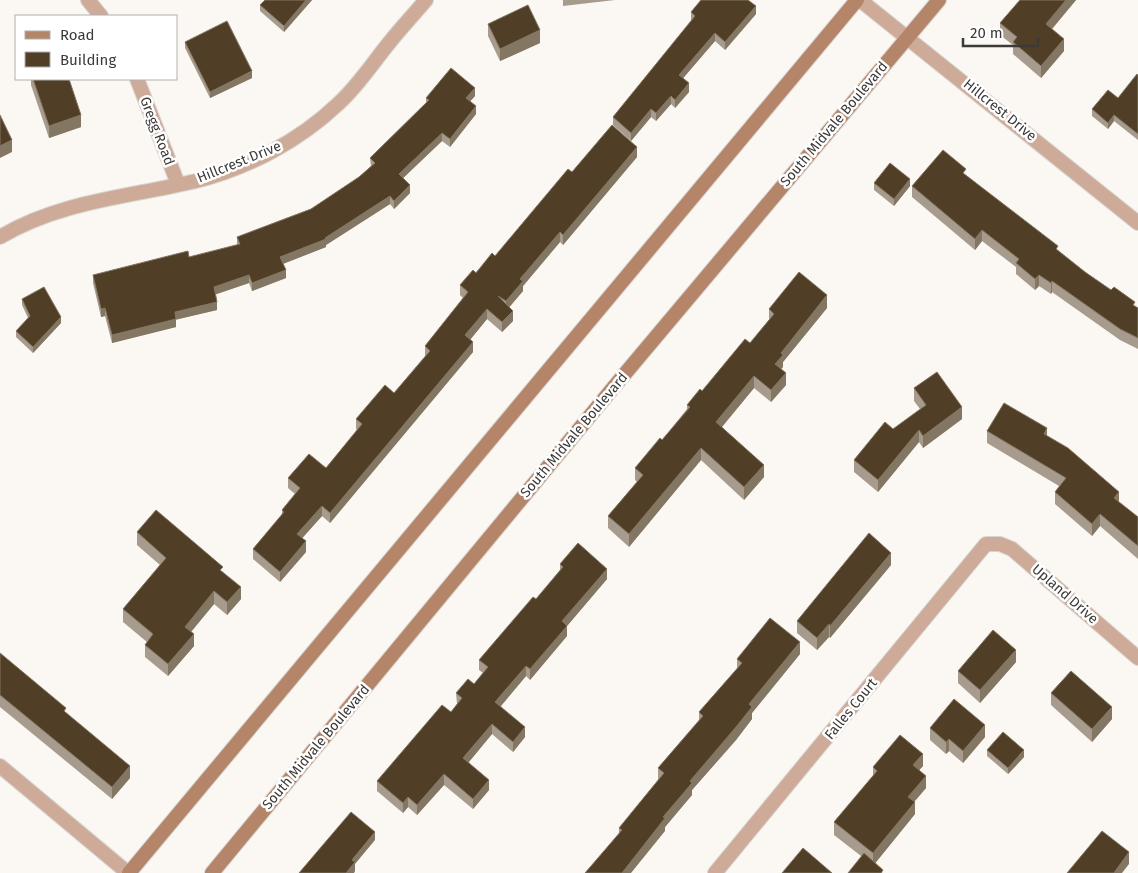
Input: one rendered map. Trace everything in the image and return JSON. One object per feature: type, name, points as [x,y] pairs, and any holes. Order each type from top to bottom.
[{"type":"main road","points":[[129,873],[859,0]]},
{"type":"main road","name":"South Midvale Boulevard","points":[[212,873],[611,390],[939,0]]},
{"type":"street","points":[[88,0],[100,15]]},
{"type":"street","name":"Hillcrest Drive","points":[[0,237],[22,224],[52,213],[108,198],[196,181],[277,149],[308,130],[339,104],[426,0]]},
{"type":"street","name":"Hillcrest Drive","points":[[859,0],[908,37],[1138,222]]},
{"type":"street","name":"Gregg Road","points":[[137,80],[178,184]]},
{"type":"street","name":"Upland Drive","points":[[986,544],[1000,544],[1012,548],[1138,658]]},
{"type":"street","name":"Falles Court","points":[[715,873],[986,544]]},
{"type":"street","points":[[0,766],[129,873]]},
{"type":"building","points":[[265,0],[306,0],[284,26],[260,5]]},
{"type":"building","points":[[701,0],[748,0],[756,6],[725,42],[715,33],[679,75],[689,83],[675,100],[671,96],[656,113],[651,109],[631,133],[613,117],[695,16],[691,12]]},
{"type":"building","points":[[1020,0],[1066,0],[1046,24],[1064,39],[1041,66],[1013,42],[1017,37],[1000,23]]},
{"type":"building","points":[[528,5],[540,30],[500,49],[488,24]]},
{"type":"building","points":[[227,21],[252,71],[210,92],[185,42]]},
{"type":"building","points":[[451,68],[475,88],[466,98],[476,106],[450,139],[442,133],[399,174],[410,185],[394,201],[390,196],[326,239],[280,257],[286,270],[252,283],[249,275],[214,287],[217,302],[175,312],[176,319],[112,335],[105,308],[101,309],[93,275],[188,251],[189,257],[240,244],[237,237],[311,209],[359,177],[375,163],[370,158],[429,100],[426,98]]},
{"type":"building","points":[[1137,74],[1138,134],[1114,115],[1108,123],[1092,109],[1108,90],[1118,98]]},
{"type":"building","points":[[33,80],[69,80],[81,115],[49,126]]},
{"type":"building","points":[[0,115],[12,140],[0,146]]},
{"type":"building","points":[[612,125],[637,147],[563,235],[560,232],[520,279],[523,281],[506,301],[498,296],[513,311],[502,322],[487,309],[465,335],[473,342],[330,513],[322,506],[297,534],[306,541],[280,572],[253,549],[284,512],[282,510],[300,488],[288,478],[309,454],[326,468],[362,424],[356,419],[385,385],[394,393],[430,351],[425,346],[468,292],[460,285],[473,270],[476,273],[492,253],[495,256],[568,169],[572,172]]},
{"type":"building","points":[[943,150],[966,169],[963,173],[1058,246],[1056,249],[1085,272],[1111,290],[1114,287],[1135,302],[1133,305],[1138,308],[1138,338],[1120,329],[1052,281],[1051,283],[1039,275],[1035,279],[1016,263],[1019,259],[982,230],[975,239],[912,186]]},
{"type":"building","points":[[890,163],[910,179],[894,199],[874,183]]},
{"type":"building","points":[[799,272],[827,295],[781,353],[783,355],[775,364],[786,373],[771,390],[754,376],[716,422],[764,465],[744,487],[701,448],[629,534],[608,516],[643,475],[635,468],[660,438],[662,440],[690,407],[687,405],[700,389],[702,391],[745,339],[750,343],[774,314],[769,309]]},
{"type":"building","points":[[44,287],[61,317],[33,347],[16,331],[30,316],[22,299]]},
{"type":"building","points":[[937,372],[962,407],[923,436],[919,430],[878,480],[854,460],[885,422],[893,429],[926,405],[914,388]]},
{"type":"building","points":[[1004,403],[1047,428],[1044,434],[1068,448],[1119,492],[1114,498],[1138,517],[1138,546],[1100,514],[1092,524],[1055,492],[1066,478],[987,431]]},
{"type":"building","points":[[156,510],[223,567],[220,570],[241,587],[227,602],[214,591],[185,627],[194,634],[168,664],[145,645],[153,634],[123,609],[166,558],[137,532]]},
{"type":"building","points":[[869,533],[891,553],[830,626],[829,624],[817,638],[797,621]]},
{"type":"building","points":[[578,543],[607,569],[562,621],[567,626],[530,669],[526,666],[495,702],[525,727],[513,742],[492,724],[463,758],[489,780],[473,799],[444,774],[417,805],[408,797],[403,803],[377,781],[442,705],[451,712],[462,698],[456,693],[468,679],[474,684],[488,667],[479,660],[533,597],[536,599],[563,567],[560,564]]},
{"type":"building","points":[[770,618],[800,642],[749,704],[752,707],[690,781],[692,783],[663,817],[665,818],[622,873],[585,873],[622,830],[619,828],[664,773],[658,768],[703,716],[699,712],[742,663],[737,659]]},
{"type":"building","points":[[993,630],[1016,650],[980,690],[958,671]]},
{"type":"building","points":[[0,653],[66,708],[64,711],[130,766],[112,787],[0,695]]},
{"type":"building","points":[[1071,671],[1112,707],[1092,729],[1051,693]]},
{"type":"building","points":[[954,699],[985,725],[963,751],[949,739],[946,742],[930,728]]},
{"type":"building","points":[[1003,732],[1024,750],[1008,768],[987,750]]},
{"type":"building","points":[[900,735],[923,754],[913,765],[926,776],[908,797],[915,802],[873,853],[834,822],[877,771],[873,767]]},
{"type":"building","points":[[351,812],[375,832],[352,860],[355,862],[346,873],[299,873]]},
{"type":"building","points":[[1102,831],[1129,852],[1114,873],[1067,873]]},
{"type":"building","points":[[803,848],[832,873],[782,873]]},
{"type":"building","points":[[864,853],[883,870],[881,873],[848,873]]}]
